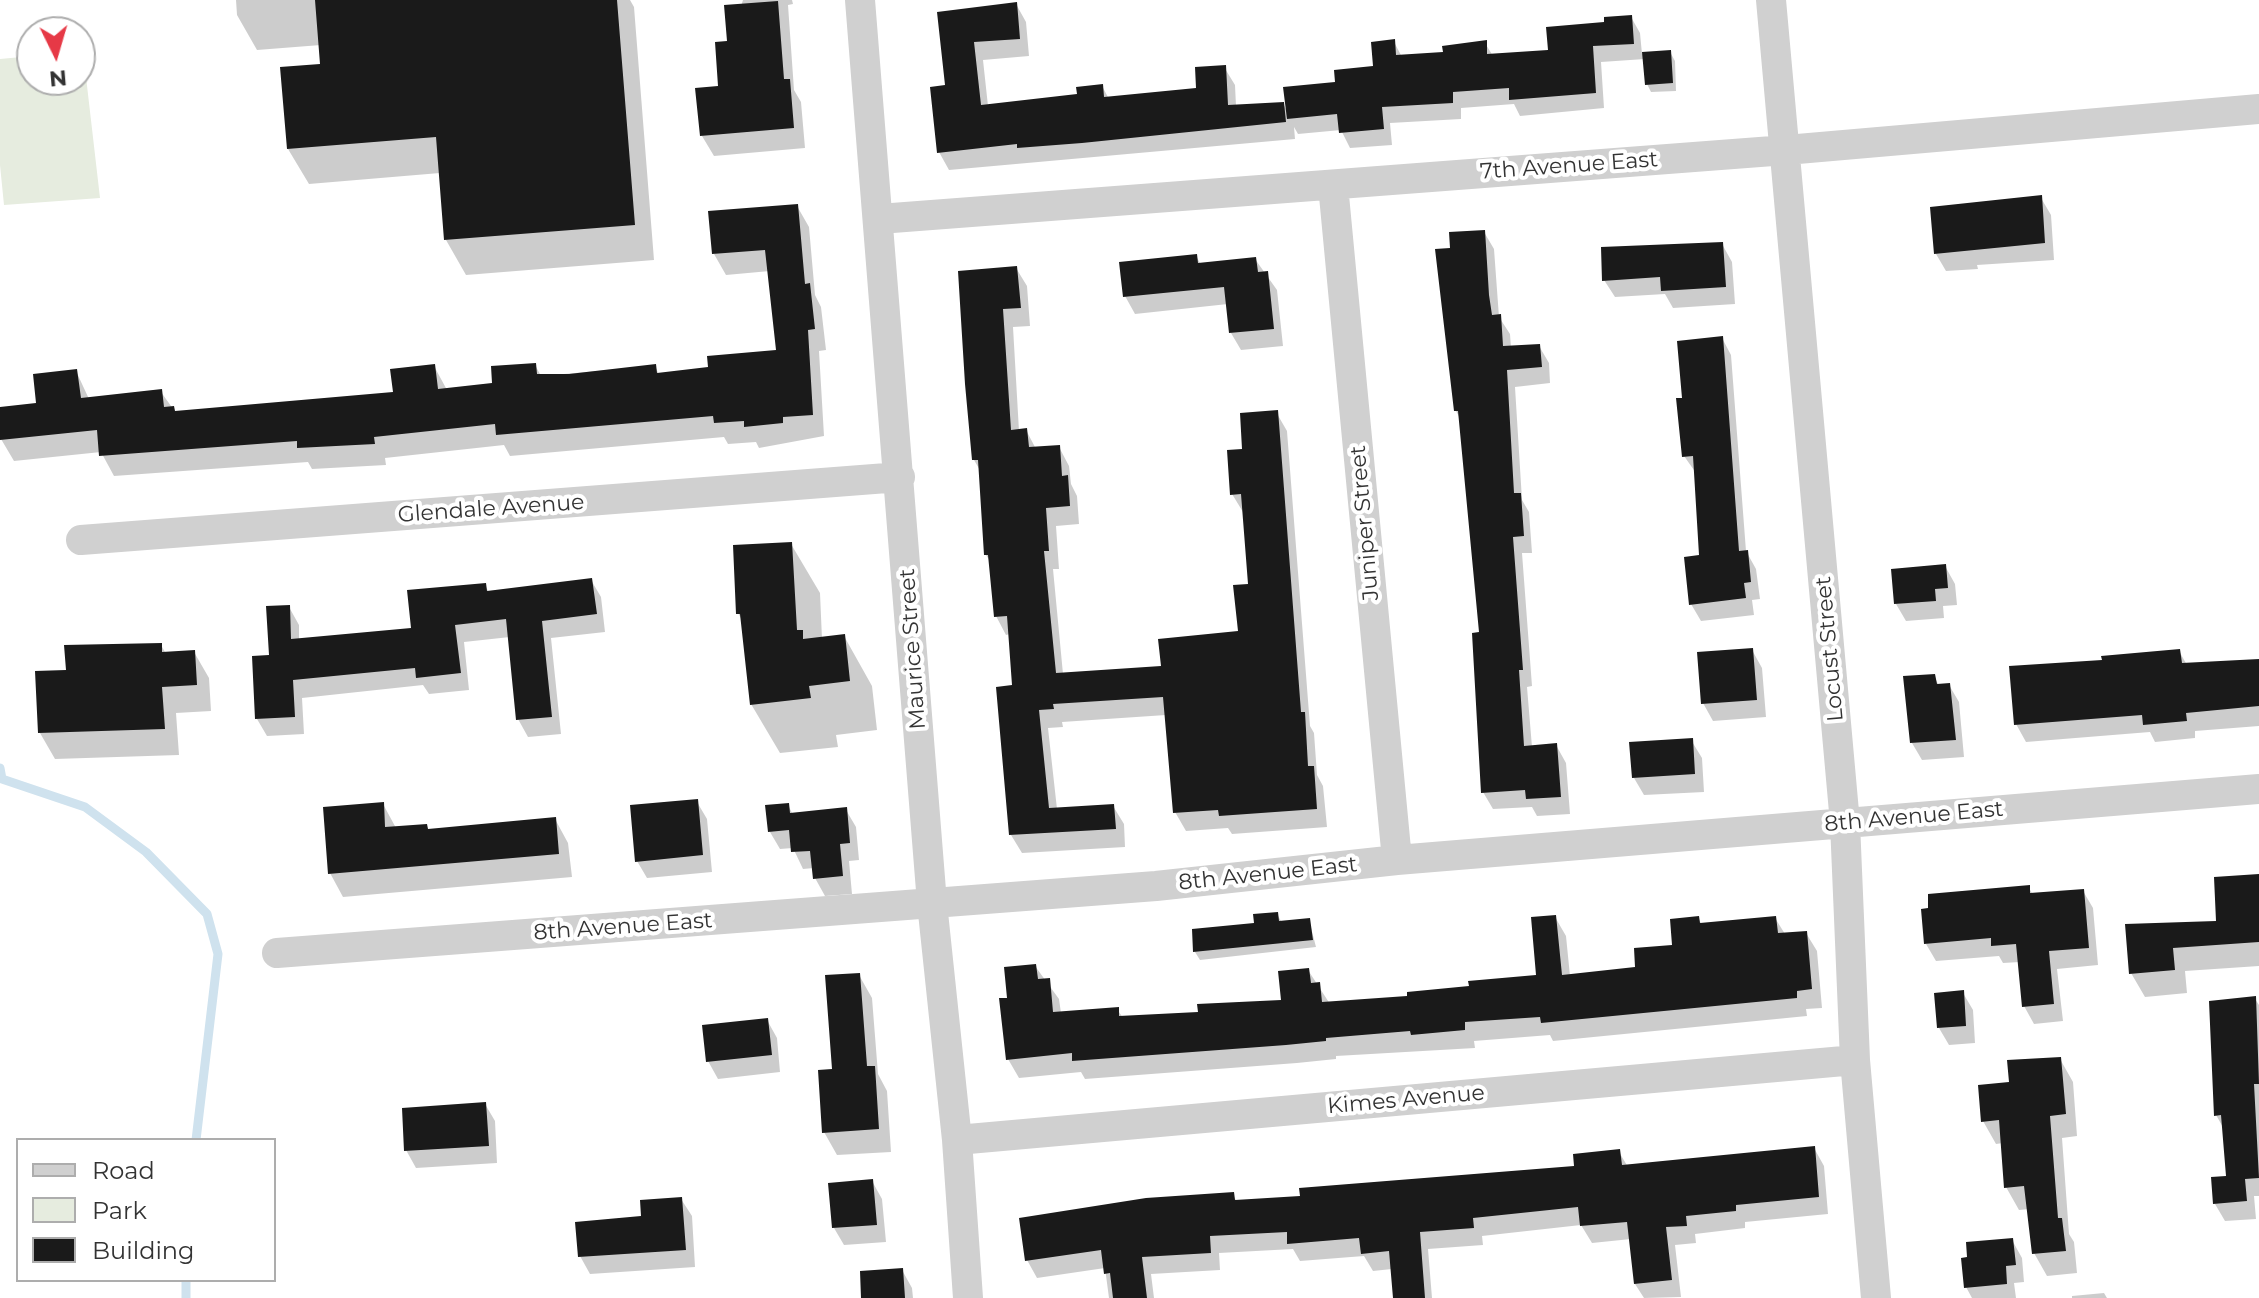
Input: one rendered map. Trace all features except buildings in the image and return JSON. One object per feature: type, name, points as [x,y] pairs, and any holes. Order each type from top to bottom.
[{"type":"street","name":"Maurice Street","points":[[860,0],[932,903],[957,1140],[968,1298]]},
{"type":"street","name":"Locust Street","points":[[1771,0],[1845,823],[1855,1060],[1876,1298]]},
{"type":"street","name":"7th Avenue East","points":[[879,219],[1786,150],[2259,109]]},
{"type":"street","name":"Juniper Street","points":[[1333,185],[1397,860]]},
{"type":"street","name":"Glendale Avenue","points":[[81,540],[900,477]]},
{"type":"street","name":"8th Avenue East","points":[[277,953],[1156,886],[1397,860],[2259,789]]},
{"type":"street","name":"Kimes Avenue","points":[[957,1140],[1855,1060]]},
{"type":"green space","points":[[16,58],[16,96],[88,96],[100,198],[4,205],[0,165],[0,59]]},
{"type":"waterway","points":[[0,768],[2,779],[85,807],[146,852],[207,914],[218,954],[196,1138]]},
{"type":"waterway","points":[[186,1282],[186,1298]]}]
